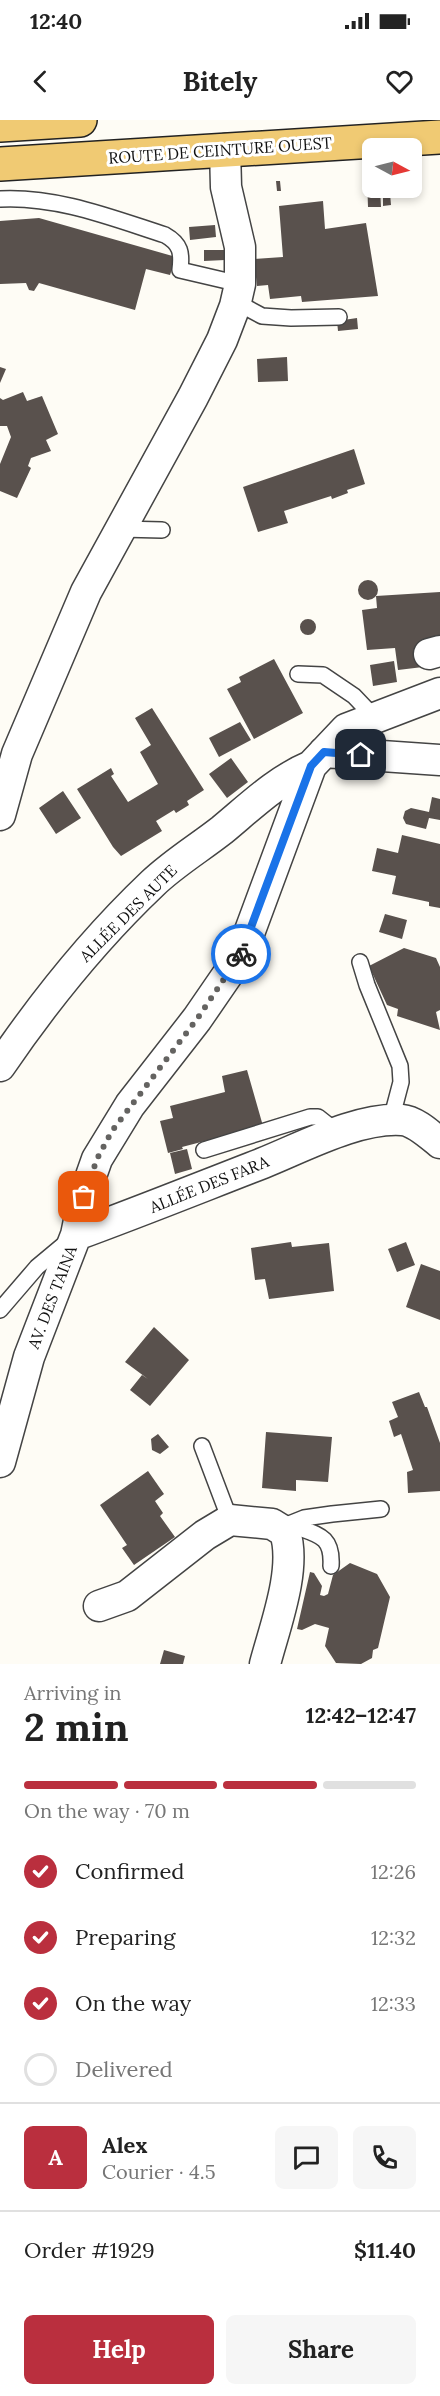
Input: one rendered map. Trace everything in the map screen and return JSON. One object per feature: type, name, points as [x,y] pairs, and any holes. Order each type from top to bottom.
[{"type":"main road","points":[[0,125],[80,120]]},
{"type":"main road","name":"ROUTE DE CEINTURE OUEST","points":[[0,165],[440,137]]},
{"type":"street","points":[[0,814],[17,753],[86,592],[222,340],[238,293],[240,248],[234,215],[225,187],[225,149]]},
{"type":"street","name":"AV. DES TAINA","points":[[0,1462],[7,1413],[76,1235],[84,1197],[97,1159],[112,1131],[197,1019],[241,955],[317,759],[346,729],[440,693]]},
{"type":"street","points":[[317,759],[440,760]]},
{"type":"street","name":"ALLÉE DES AUTE","points":[[0,1066],[74,967],[154,882],[222,830],[262,795],[317,759]]},
{"type":"street","name":"ALLÉE DES FARA","points":[[76,1235],[147,1209],[337,1132],[391,1120],[404,1120],[427,1132],[440,1143]]},
{"type":"street","points":[[99,1606],[127,1596],[205,1535],[230,1520],[272,1524],[287,1528],[288,1572],[265,1664]]},
{"type":"lane","points":[[0,199],[49,201],[165,235],[174,240],[179,247],[182,255],[180,270],[238,293],[262,316],[339,317]]},
{"type":"lane","points":[[122,529],[162,530]]},
{"type":"lane","points":[[298,674],[323,675],[354,696],[375,717]]},
{"type":"lane","points":[[360,962],[400,1066],[401,1082],[391,1120]]},
{"type":"lane","points":[[204,1150],[310,1117],[318,1118],[337,1132]]},
{"type":"lane","name":"ALLÉE DES FARA","points":[[0,1310],[37,1267],[76,1235]]},
{"type":"lane","points":[[202,1446],[230,1520]]},
{"type":"lane","points":[[287,1528],[304,1518],[381,1509]]},
{"type":"lane","points":[[287,1528],[317,1534],[327,1541],[332,1552],[331,1566]]},
{"type":"building","points":[[276,181],[280,181],[281,191],[277,191]]},
{"type":"building","points":[[368,198],[381,198],[381,207],[368,207]]},
{"type":"building","points":[[383,198],[390,198],[391,205],[383,206]]},
{"type":"building","points":[[323,201],[325,229],[366,223],[378,296],[302,302],[301,296],[270,299],[268,285],[257,286],[254,259],[283,257],[279,206]]},
{"type":"building","points":[[39,218],[176,257],[170,275],[146,269],[135,310],[39,283],[34,291],[29,290],[26,283],[0,284],[0,221]]},
{"type":"building","points":[[215,225],[216,237],[190,240],[189,227]]},
{"type":"building","points":[[204,250],[225,250],[225,260],[204,261]]},
{"type":"building","points":[[357,318],[358,329],[338,331],[337,321]]},
{"type":"building","points":[[287,357],[288,381],[258,382],[257,359]]},
{"type":"building","points":[[0,367],[6,369],[0,383]]},
{"type":"building","points":[[23,392],[27,401],[42,396],[58,434],[46,440],[51,451],[31,458],[28,466],[31,468],[17,498],[0,491],[0,464],[11,437],[7,426],[0,426],[0,398],[3,400]]},
{"type":"building","points":[[354,449],[365,484],[347,490],[348,493],[332,499],[331,496],[284,511],[288,523],[258,532],[243,487]]},
{"type":"building","points":[[368,580],[375,583],[378,590],[375,597],[368,600],[361,597],[358,590],[361,583]]},
{"type":"building","points":[[440,592],[440,644],[423,667],[398,670],[395,648],[367,650],[362,610],[377,608],[376,596]]},
{"type":"building","points":[[305,619],[311,619],[316,627],[314,633],[305,635],[300,630],[300,624]]},
{"type":"building","points":[[274,659],[303,713],[254,739],[227,689],[241,682],[239,677]]},
{"type":"building","points":[[394,661],[397,682],[373,686],[370,665]]},
{"type":"building","points":[[152,708],[204,790],[187,801],[189,805],[176,813],[174,810],[156,821],[162,831],[121,856],[77,789],[111,768],[114,774],[111,776],[128,802],[158,784],[140,752],[151,745],[135,718]]},
{"type":"building","points":[[240,722],[251,740],[219,757],[209,738]]},
{"type":"building","points":[[231,758],[248,782],[227,798],[209,774]]},
{"type":"building","points":[[63,791],[81,818],[56,834],[39,808]]},
{"type":"building","points":[[432,797],[440,799],[440,820],[429,818],[426,829],[406,824],[403,818],[405,811],[411,808],[429,812]]},
{"type":"building","points":[[402,835],[440,844],[440,908],[429,906],[429,902],[392,894],[396,876],[372,871],[377,848],[398,853]]},
{"type":"building","points":[[385,914],[407,920],[402,939],[379,932]]},
{"type":"building","points":[[404,948],[436,958],[440,967],[440,1010],[436,1012],[440,1030],[397,1016],[398,1009],[387,1005],[369,966]]},
{"type":"building","points":[[247,1070],[263,1126],[182,1147],[183,1149],[168,1153],[160,1121],[173,1118],[170,1106],[225,1092],[222,1076]]},
{"type":"building","points":[[187,1149],[192,1169],[175,1174],[170,1153]]},
{"type":"building","points":[[291,1242],[292,1247],[329,1243],[334,1291],[269,1299],[265,1279],[255,1280],[251,1248]]},
{"type":"building","points":[[406,1242],[415,1265],[397,1272],[388,1249]]},
{"type":"building","points":[[421,1264],[440,1271],[440,1320],[406,1307]]},
{"type":"building","points":[[154,1327],[189,1360],[150,1406],[130,1390],[142,1375],[148,1379],[125,1362]]},
{"type":"building","points":[[419,1392],[440,1443],[440,1491],[408,1493],[407,1472],[413,1470],[401,1434],[394,1437],[389,1421],[398,1417],[392,1402]]},
{"type":"building","points":[[266,1432],[332,1437],[328,1482],[296,1480],[296,1491],[262,1488]]},
{"type":"building","points":[[158,1434],[169,1447],[160,1454],[152,1450],[151,1439]]},
{"type":"building","points":[[148,1471],[164,1494],[155,1501],[163,1513],[160,1516],[175,1537],[134,1565],[122,1548],[127,1545],[100,1505]]},
{"type":"building","points":[[350,1563],[377,1574],[390,1597],[378,1648],[373,1650],[372,1658],[361,1664],[336,1663],[325,1646],[329,1628],[315,1624],[302,1630],[297,1629],[310,1572],[314,1573],[322,1586],[320,1595],[324,1596],[328,1594],[333,1575]]},
{"type":"building","points":[[164,1650],[185,1656],[183,1664],[160,1664]]},
{"type":"way so far","points":[[84,1197],[97,1159],[112,1131],[197,1019],[241,954]]},
{"type":"route","points":[[241,954],[252,930],[283,838],[311,766],[324,752],[361,755]]}]
